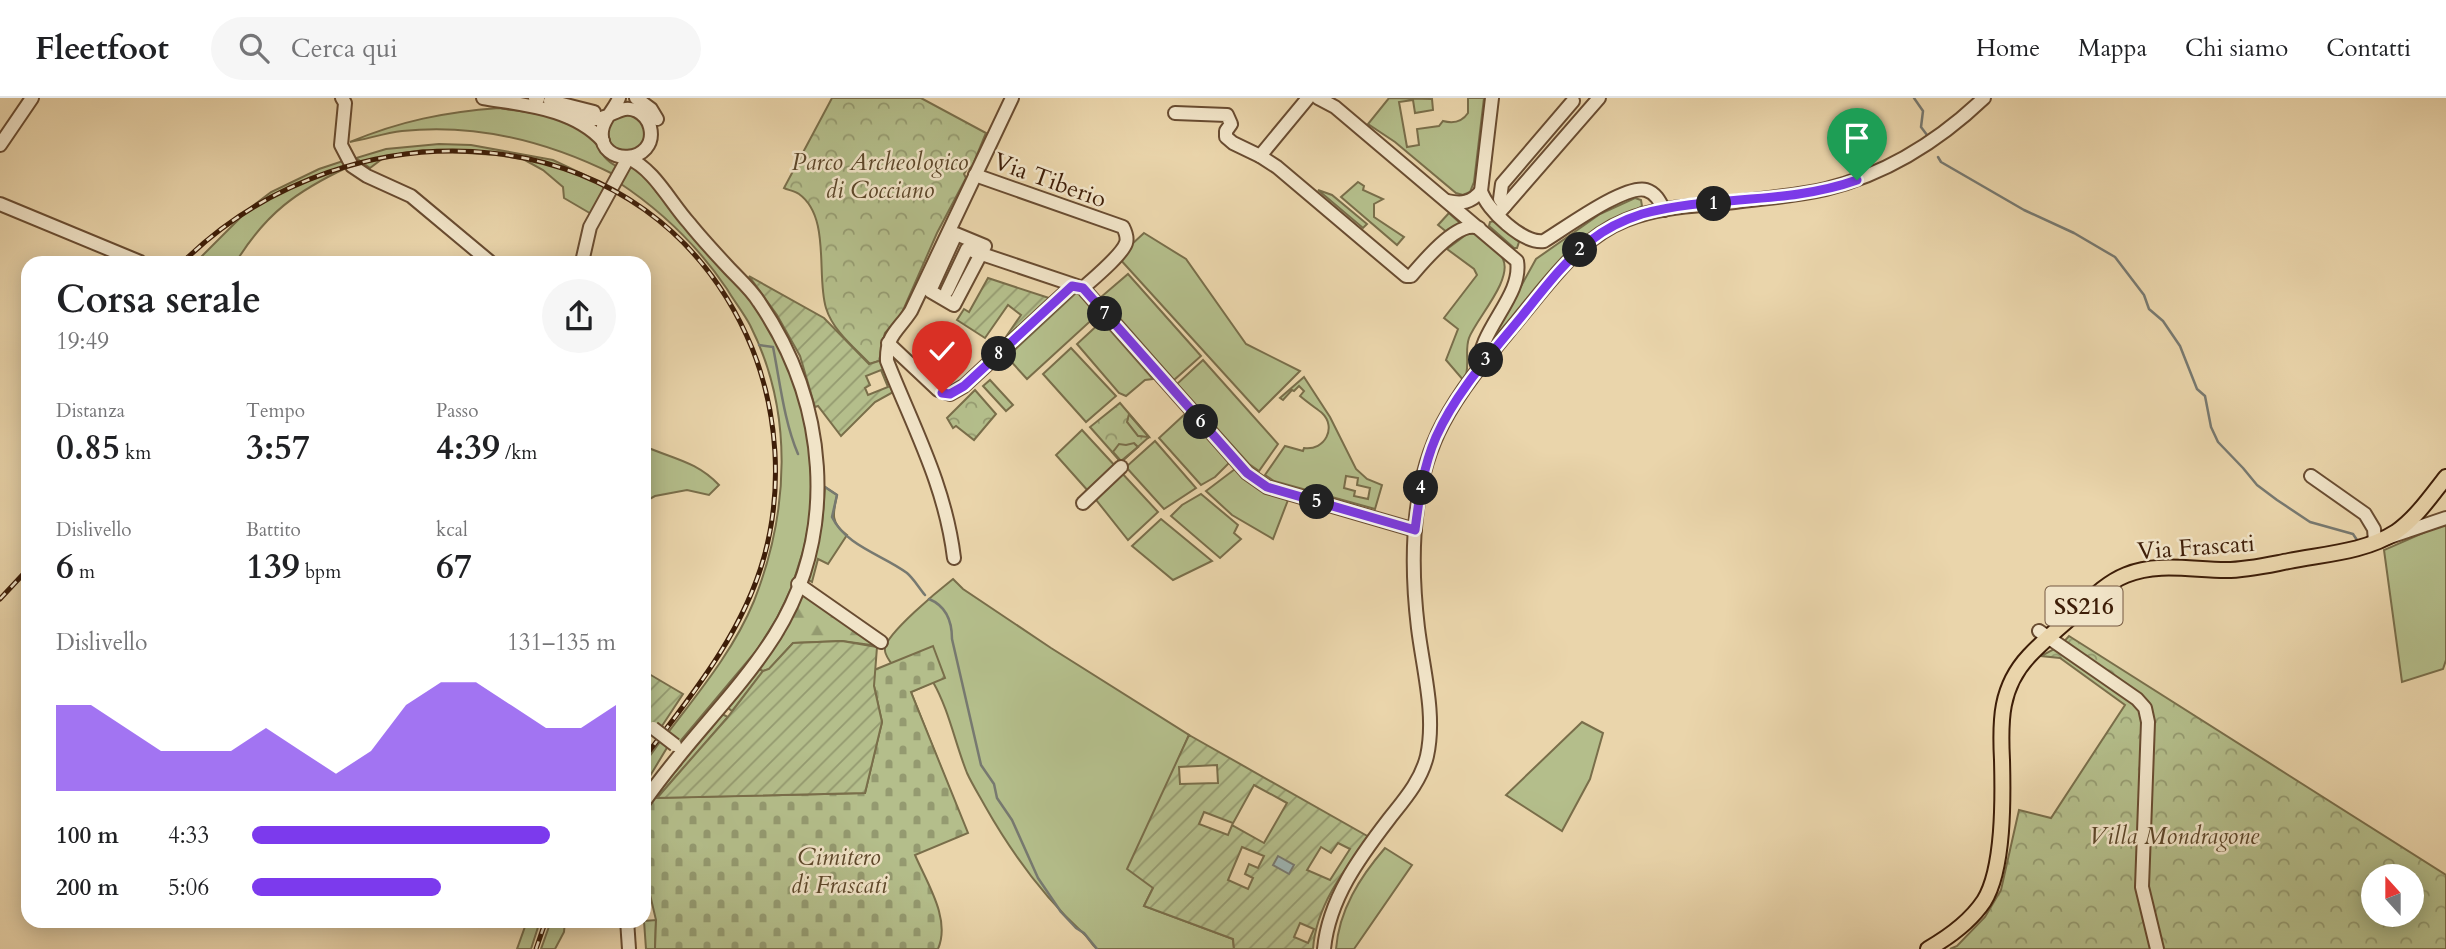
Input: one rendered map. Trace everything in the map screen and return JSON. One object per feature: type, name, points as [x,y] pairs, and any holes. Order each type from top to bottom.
[{"type":"main road","name":"Via Frascati","points":[[1928,949],[1964,923],[1980,906],[1990,889],[2001,821],[2001,723],[2004,696],[2010,681],[2044,635],[2105,587],[2133,572],[2166,567],[2239,570],[2339,552],[2375,542],[2410,520],[2446,477]]},
{"type":"street","points":[[1,144],[32,98]]},
{"type":"street","points":[[342,98],[345,103],[341,145],[352,166],[367,176],[411,196],[483,256]]},
{"type":"street","points":[[483,98],[593,120],[621,109],[630,109],[643,116]]},
{"type":"street","points":[[603,141],[602,127],[617,98]]},
{"type":"street","points":[[541,99],[596,112],[617,98]]},
{"type":"street","points":[[629,98],[648,122],[648,157],[656,182]]},
{"type":"street","points":[[636,98],[651,109],[657,119]]},
{"type":"street","points":[[954,558],[950,523],[928,453],[887,361],[888,343],[911,311],[1012,98]]},
{"type":"street","points":[[1260,156],[1308,98]]},
{"type":"street","points":[[1318,98],[1335,107],[1480,228],[1514,257],[1518,266]]},
{"type":"street","points":[[1483,196],[1492,98]]},
{"type":"street","points":[[1502,210],[1599,98]]},
{"type":"street","points":[[1324,949],[1329,920],[1344,885],[1370,844],[1412,790],[1427,755],[1429,715],[1415,605],[1415,530],[1424,474],[1434,442],[1451,409],[1479,369],[1548,284],[1585,246],[1618,223],[1642,214],[1664,210],[1801,194],[1850,182],[1885,168],[1915,151],[1945,131],[1984,98]]},
{"type":"street","points":[[1502,210],[1502,184],[1573,101]]},
{"type":"street","points":[[1175,113],[1227,115],[1231,124],[1226,136],[1233,143],[1277,167],[1406,276],[1411,276],[1440,244],[1468,226],[1480,228]]},
{"type":"street","points":[[569,117],[593,130],[608,150],[644,168],[757,299],[793,362],[812,419],[818,469],[818,504],[810,550],[789,611],[754,665],[679,748],[651,791]]},
{"type":"street","points":[[583,256],[590,227],[628,158],[642,152],[648,135]]},
{"type":"street","name":"Via Tiberio","points":[[975,175],[1123,227],[1126,242],[1117,255],[1071,287]]},
{"type":"street","points":[[1479,369],[1480,351],[1511,291],[1525,253],[1613,198],[1634,190],[1650,192],[1664,210]]},
{"type":"street","points":[[1447,201],[1459,204],[1483,196]]},
{"type":"street","points":[[1483,196],[1502,210],[1525,238],[1536,242],[1544,241]]},
{"type":"street","points":[[0,204],[126,256]]},
{"type":"street","points":[[956,234],[985,246],[981,254],[954,304],[930,291],[956,234]]},
{"type":"street","points":[[947,291],[967,249],[1071,287],[1096,303],[1237,462],[1267,487],[1415,530]]},
{"type":"street","points":[[888,343],[942,393],[958,391],[976,382],[1071,287]]},
{"type":"street","points":[[1083,503],[1121,467]]},
{"type":"street","points":[[2311,476],[2365,514],[2374,529],[2375,542],[2446,518]]},
{"type":"street","points":[[798,584],[881,642]]},
{"type":"street","points":[[2044,635],[2137,699],[2145,708],[2148,722],[2143,887],[2145,907],[2157,949]]},
{"type":"street","points":[[651,728],[679,748]]},
{"type":"street","points":[[628,928],[629,949]]},
{"type":"green space","name":"Parco Archeologico di Cocciano","points":[[832,98],[921,98],[986,133],[972,167],[964,174],[966,178],[937,233],[901,315],[885,333],[881,347],[882,360],[870,364],[845,338],[829,316],[823,295],[821,248],[815,217],[809,204],[799,194],[784,188]]},
{"type":"green space","points":[[1389,98],[1432,99],[1433,110],[1415,113],[1413,100],[1399,102],[1407,147],[1419,145],[1417,129],[1439,126],[1443,121],[1460,120],[1468,113],[1468,98],[1484,98],[1474,182],[1470,192],[1463,195],[1456,193],[1395,142],[1368,124]]},
{"type":"green space","points":[[499,108],[561,119],[583,130],[592,137],[606,159],[616,166],[615,175],[538,144],[485,133],[430,129],[389,133],[350,142],[387,128],[423,119]]},
{"type":"green space","points":[[626,114],[640,119],[645,133],[640,147],[626,152],[612,147],[607,133],[612,119]]},
{"type":"green space","points":[[439,144],[471,145],[553,160],[610,187],[593,215],[564,198],[563,187],[543,170],[523,159],[423,150],[386,156],[370,168],[356,158],[386,149]]},
{"type":"green space","points":[[346,160],[348,167],[313,185],[284,205],[259,230],[240,256],[202,256],[250,208],[271,192],[319,169]]},
{"type":"green space","points":[[628,168],[643,173],[657,193],[751,299],[789,365],[805,416],[812,467],[810,517],[804,548],[791,589],[777,618],[757,650],[678,744],[667,734],[736,637],[754,601],[766,567],[780,498],[780,427],[764,358],[747,320],[716,273],[691,244],[650,205],[618,182]]},
{"type":"green space","points":[[1358,182],[1364,186],[1363,190],[1383,199],[1374,204],[1374,217],[1404,237],[1397,245],[1341,197]]},
{"type":"green space","points":[[1318,190],[1332,195],[1367,224],[1363,228]]},
{"type":"green space","points":[[1635,198],[1641,200],[1642,206],[1601,230],[1487,352],[1536,259],[1600,214]]},
{"type":"green space","points":[[1449,213],[1461,224],[1448,233],[1438,225]]},
{"type":"green space","points":[[1494,221],[1519,242],[1517,248],[1489,226],[1490,222]]},
{"type":"green space","points":[[1144,233],[1186,259],[1246,344],[1300,371],[1259,412],[1118,257]]},
{"type":"green space","points":[[1474,233],[1497,251],[1505,268],[1498,288],[1469,338],[1464,381],[1446,360],[1458,329],[1444,318],[1477,275],[1474,269],[1447,249],[1467,234]]},
{"type":"green space","points":[[1128,274],[1201,356],[1174,380],[1101,297]]},
{"type":"green space","points":[[749,276],[824,318],[869,364],[882,360],[895,391],[875,402],[841,436],[818,406],[815,407],[800,356],[777,315]],"holes":[[[881,370],[888,387],[868,395],[865,388],[870,385],[866,376]]]},
{"type":"green space","points":[[988,278],[1049,298],[1001,344],[1021,315],[1008,305],[985,338],[957,320],[964,309],[969,312]]},
{"type":"green space","points":[[1077,292],[1097,315],[1027,379],[1007,357]]},
{"type":"green space","points":[[1102,321],[1153,379],[1145,380],[1126,396],[1119,393],[1077,344]]},
{"type":"green space","points":[[1071,348],[1116,396],[1086,422],[1043,374]]},
{"type":"green space","points":[[1203,360],[1278,444],[1259,471],[1249,464],[1177,384]]},
{"type":"green space","points":[[1304,377],[1330,417],[1356,469],[1367,479],[1382,485],[1375,509],[1274,481],[1265,475],[1285,446],[1303,451],[1304,448],[1318,446],[1328,431],[1326,419],[1300,396],[1304,391],[1299,386],[1283,400],[1280,398]],"holes":[[[1346,476],[1358,478],[1357,485],[1370,488],[1368,499],[1354,496],[1355,491],[1344,488]]]},
{"type":"green space","points":[[990,380],[1013,405],[1006,411],[983,386]]},
{"type":"green space","points":[[975,390],[996,414],[974,440],[956,426],[953,428],[947,418]]},
{"type":"green space","points":[[1120,403],[1149,437],[1138,447],[1134,443],[1119,444],[1113,452],[1121,461],[1135,449],[1121,462],[1090,427]],"holes":[[[1129,414],[1149,437],[1138,436],[1127,422]]]},
{"type":"green space","points":[[1128,413],[1148,438],[1138,436],[1127,422]]},
{"type":"green space","points":[[1185,414],[1230,462],[1215,477],[1201,485],[1159,438]]},
{"type":"green space","points":[[1082,430],[1117,468],[1089,492],[1056,455]]},
{"type":"green space","points":[[1155,441],[1196,488],[1164,509],[1126,467]]},
{"type":"green space","points":[[1119,443],[1134,443],[1138,447],[1121,462],[1112,452]]},
{"type":"green space","points":[[651,449],[693,466],[719,485],[709,495],[687,490],[651,498]]},
{"type":"green space","points":[[1235,469],[1259,489],[1288,500],[1273,539],[1232,515],[1206,491]]},
{"type":"green space","points":[[1120,471],[1158,512],[1128,540],[1093,496]]},
{"type":"green space","points":[[825,487],[837,495],[834,507],[835,522],[847,535],[828,564],[818,559],[812,582],[807,579],[822,523]]},
{"type":"green space","points":[[1201,494],[1238,525],[1234,533],[1241,539],[1220,558],[1171,516],[1182,505]]},
{"type":"green space","points":[[1161,519],[1212,561],[1173,580],[1132,546]]},
{"type":"green space","points":[[2446,523],[2446,660],[2443,669],[2402,682],[2384,550]]},
{"type":"green space","points":[[953,579],[963,589],[1051,648],[1189,735],[1164,792],[1153,888],[1144,906],[1233,939],[1234,949],[1097,949],[1042,889],[995,823],[967,773],[948,715],[933,682],[911,692],[967,833],[885,650],[894,632]]},
{"type":"green space","points":[[801,593],[878,646],[842,641],[793,643],[769,669],[763,671],[757,668]]},
{"type":"green space","name":"Villa Mondragone","points":[[2069,636],[2446,875],[2446,949],[1950,949],[1957,946],[1985,917],[2001,890],[2019,810],[2051,818],[2125,705],[2060,658],[2041,656],[2060,646]]},
{"type":"green space","points":[[842,641],[877,647],[874,686],[882,722],[865,793],[657,798],[727,718],[763,671],[769,669],[793,643]]},
{"type":"green space","name":"Cimitero di Frascati","points":[[933,646],[945,678],[911,692],[968,833],[915,855],[940,913],[942,926],[938,949],[655,949],[656,920],[651,899],[651,798],[865,793],[882,722],[874,686],[874,670]]},
{"type":"green space","points":[[757,668],[763,671],[732,711],[727,707]]},
{"type":"green space","points":[[651,675],[683,694],[660,729],[651,723]]},
{"type":"green space","points":[[720,713],[728,717],[657,798],[651,798],[681,765],[684,756]]},
{"type":"green space","points":[[1582,722],[1603,733],[1590,779],[1562,831],[1506,795]]},
{"type":"green space","points":[[1189,735],[1369,837],[1325,903],[1315,933],[1313,949],[1234,949],[1233,939],[1144,906],[1153,888],[1127,869]],"holes":[[[1217,765],[1218,783],[1180,784],[1179,767]],[[1254,785],[1287,803],[1264,843],[1232,825],[1228,835],[1199,824],[1204,812],[1233,823]],[[1338,843],[1350,849],[1330,880],[1307,870],[1321,847],[1331,853]],[[1242,847],[1264,856],[1258,868],[1249,864],[1245,874],[1253,878],[1248,889],[1228,880]],[[1300,923],[1314,929],[1308,943],[1294,937]]]},
{"type":"green space","points":[[662,739],[668,746],[651,774],[651,754]]},
{"type":"green space","points":[[1385,848],[1412,865],[1354,949],[1336,949],[1341,921],[1352,895]]},
{"type":"green space","points":[[651,920],[656,920],[655,949],[646,949],[644,928],[651,928]]},
{"type":"green space","points":[[524,928],[538,928],[531,949],[517,949]]},
{"type":"green space","points":[[548,928],[564,928],[555,949],[541,949]]},
{"type":"water","points":[[1278,856],[1294,865],[1289,874],[1273,865]]},
{"type":"waterway","points":[[1914,98],[1923,111],[1921,127],[1927,135]]},
{"type":"waterway","points":[[1938,157],[1941,162],[2024,210],[2074,233],[2115,257],[2144,295],[2149,309],[2163,321],[2180,346],[2197,389],[2205,396],[2211,427],[2218,442],[2257,485],[2277,500],[2310,522],[2353,534],[2357,540]]},
{"type":"waterway","points":[[759,345],[773,347],[786,415],[798,454]]},
{"type":"waterway","points":[[825,487],[837,495],[832,517],[838,527],[856,543],[907,573],[925,595]]},
{"type":"waterway","points":[[929,599],[944,610],[951,627],[981,765],[994,784],[997,798],[1012,820],[1038,878],[1061,912],[1097,949]]},
{"type":"railway","points":[[191,256],[251,209],[328,172],[410,154],[493,153],[572,172],[645,210],[706,268],[752,348],[761,373],[768,399],[775,451],[774,505],[764,557],[743,612],[714,663],[651,749]]},
{"type":"railway","points":[[0,599],[21,576]]},
{"type":"railway","points":[[536,949],[543,928]]},
{"type":"route","points":[[942,393],[958,391],[1072,286],[1083,288],[1247,473],[1267,487],[1290,495],[1415,530],[1424,474],[1434,442],[1451,409],[1479,369],[1548,284],[1592,239],[1618,223],[1651,212],[1801,194],[1857,180]]}]
